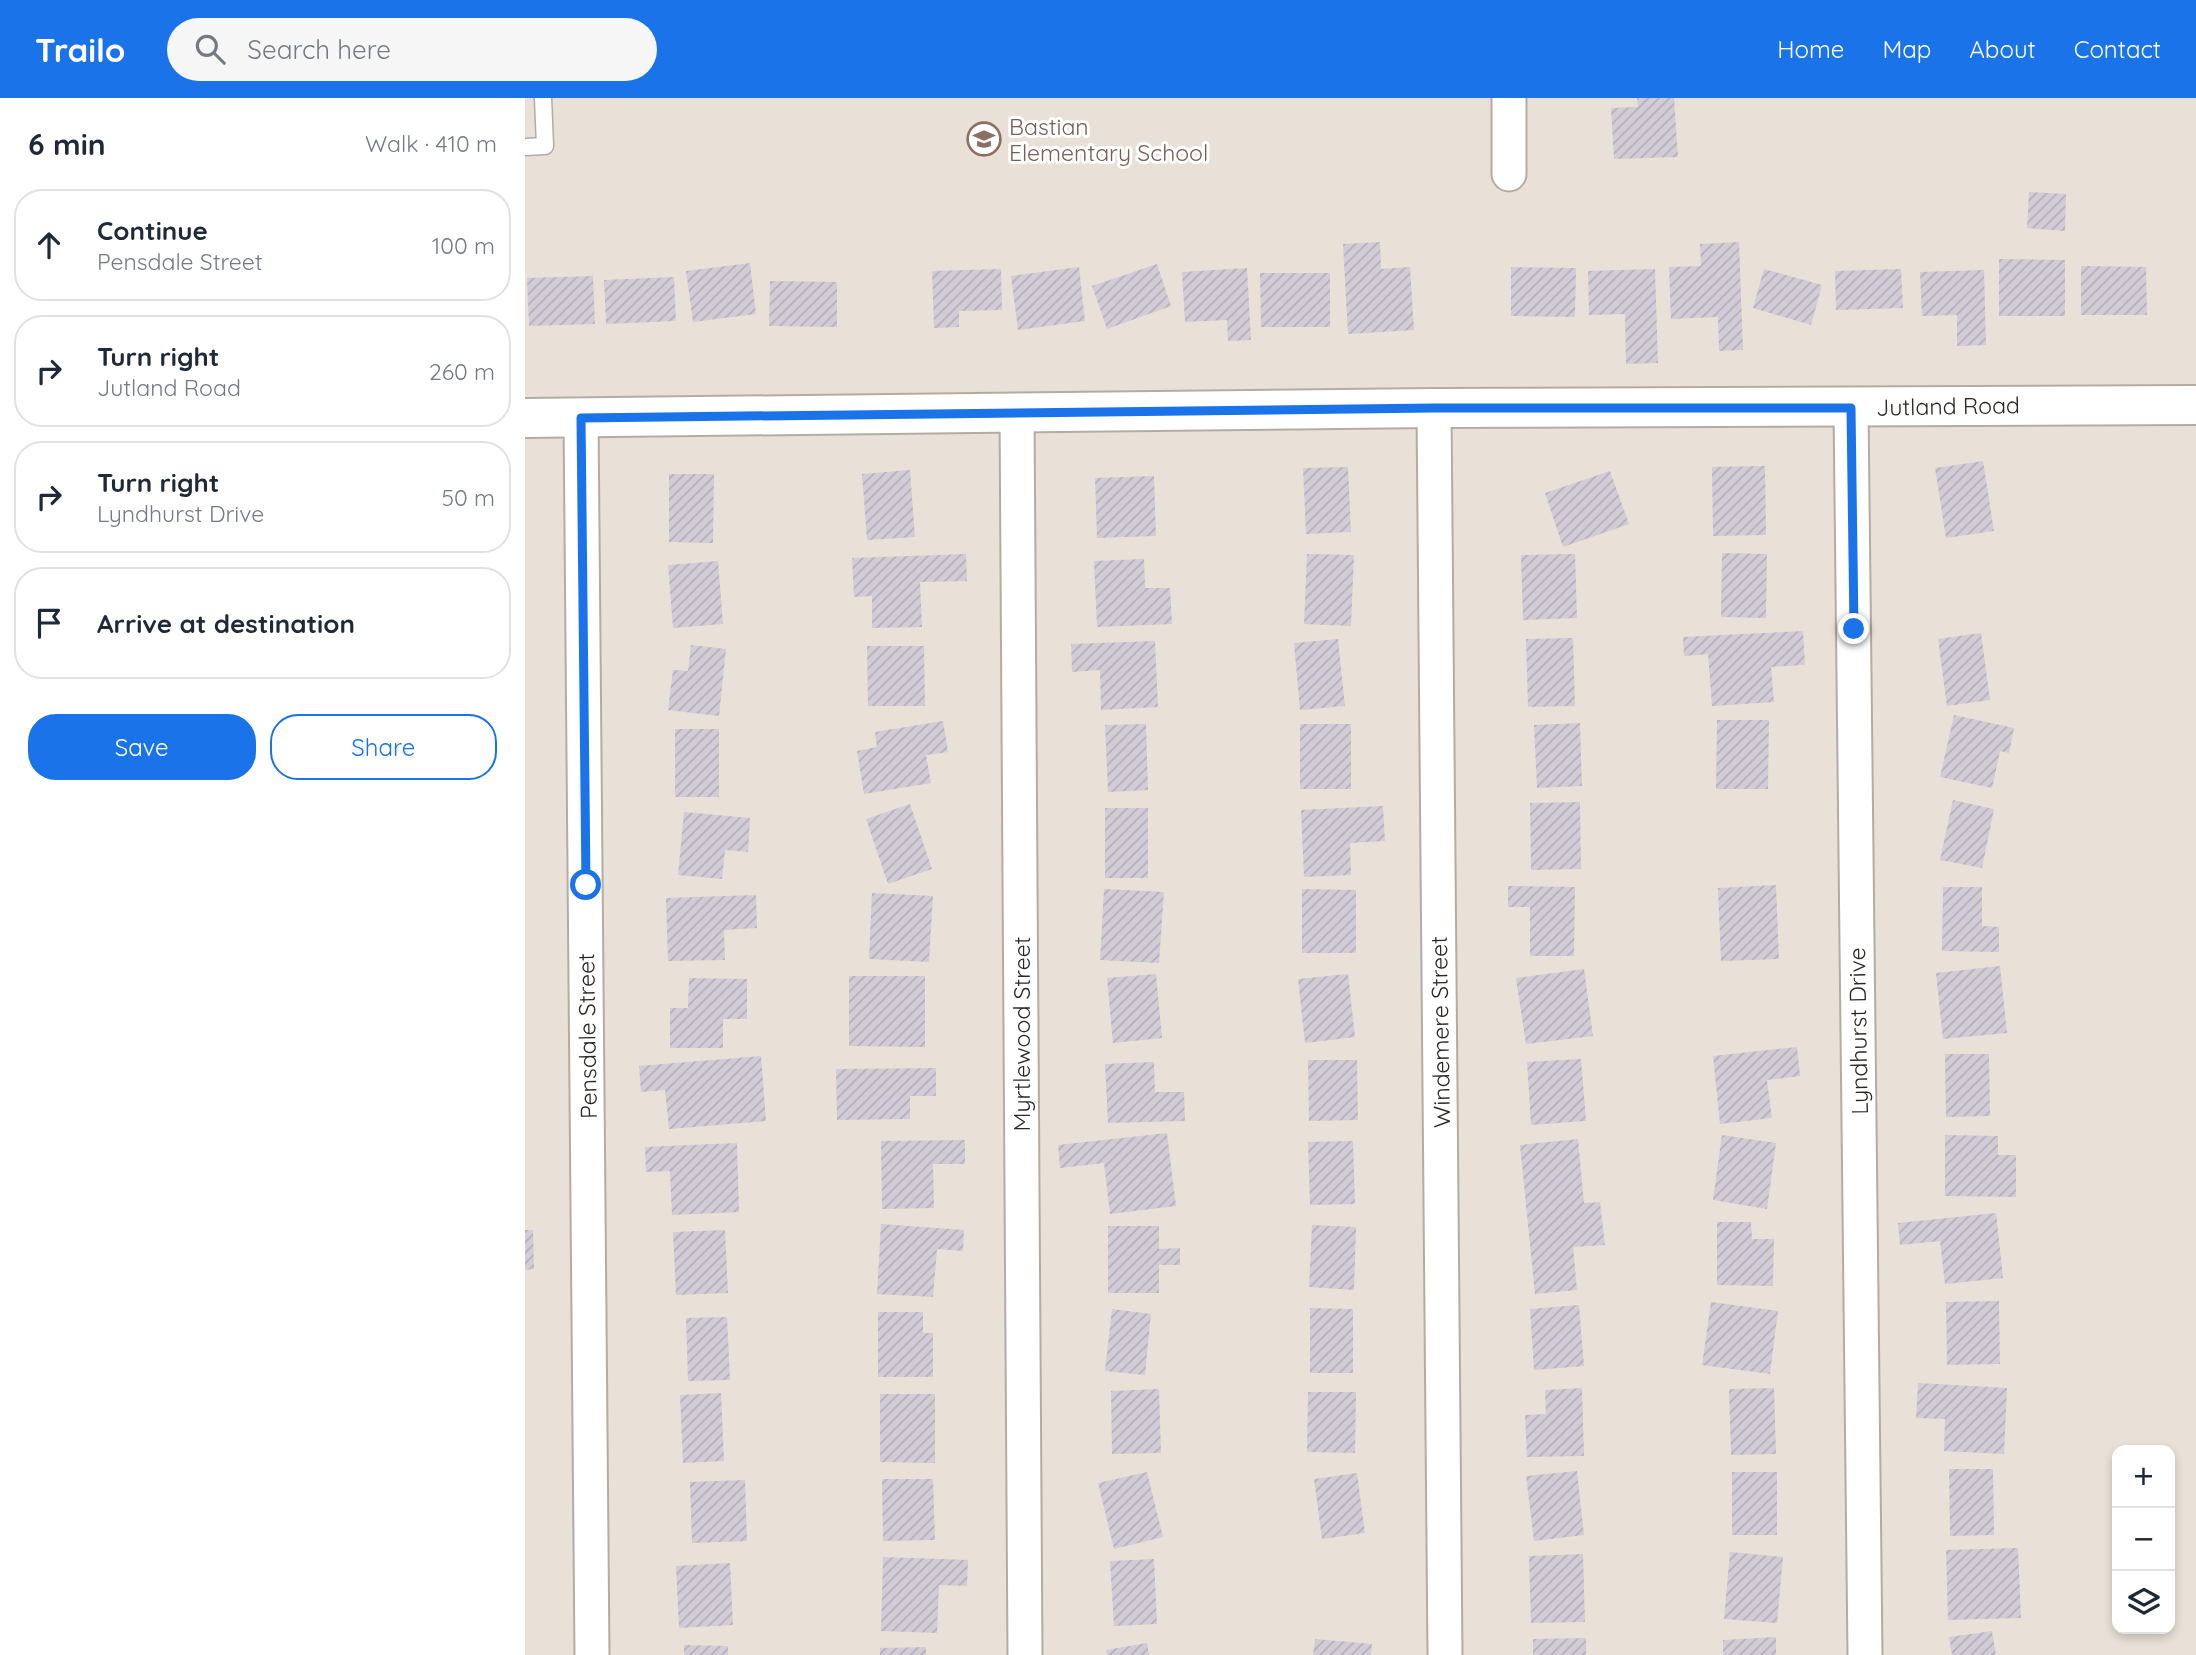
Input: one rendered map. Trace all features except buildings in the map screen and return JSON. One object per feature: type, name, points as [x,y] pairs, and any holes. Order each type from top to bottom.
[{"type":"street","points":[[1509,98],[1509,174]]},
{"type":"street","name":"Jutland Road","points":[[525,418],[1434,408],[2196,405]]},
{"type":"street","name":"Windemere Street","points":[[1434,408],[1445,1655]]},
{"type":"street","name":"Lyndhurst Drive","points":[[1851,408],[1865,1655]]},
{"type":"street","name":"Myrtlewood Street","points":[[1017,412],[1025,1655]]},
{"type":"street","name":"Pensdale Street","points":[[581,418],[592,1655]]},
{"type":"lane","points":[[525,148],[545,146],[543,98]]},
{"type":"place","name":"Bastian Elementary School","points":[[984,139]]},
{"type":"route","points":[[586,885],[581,418],[1434,408],[1851,408],[1854,629]]}]
